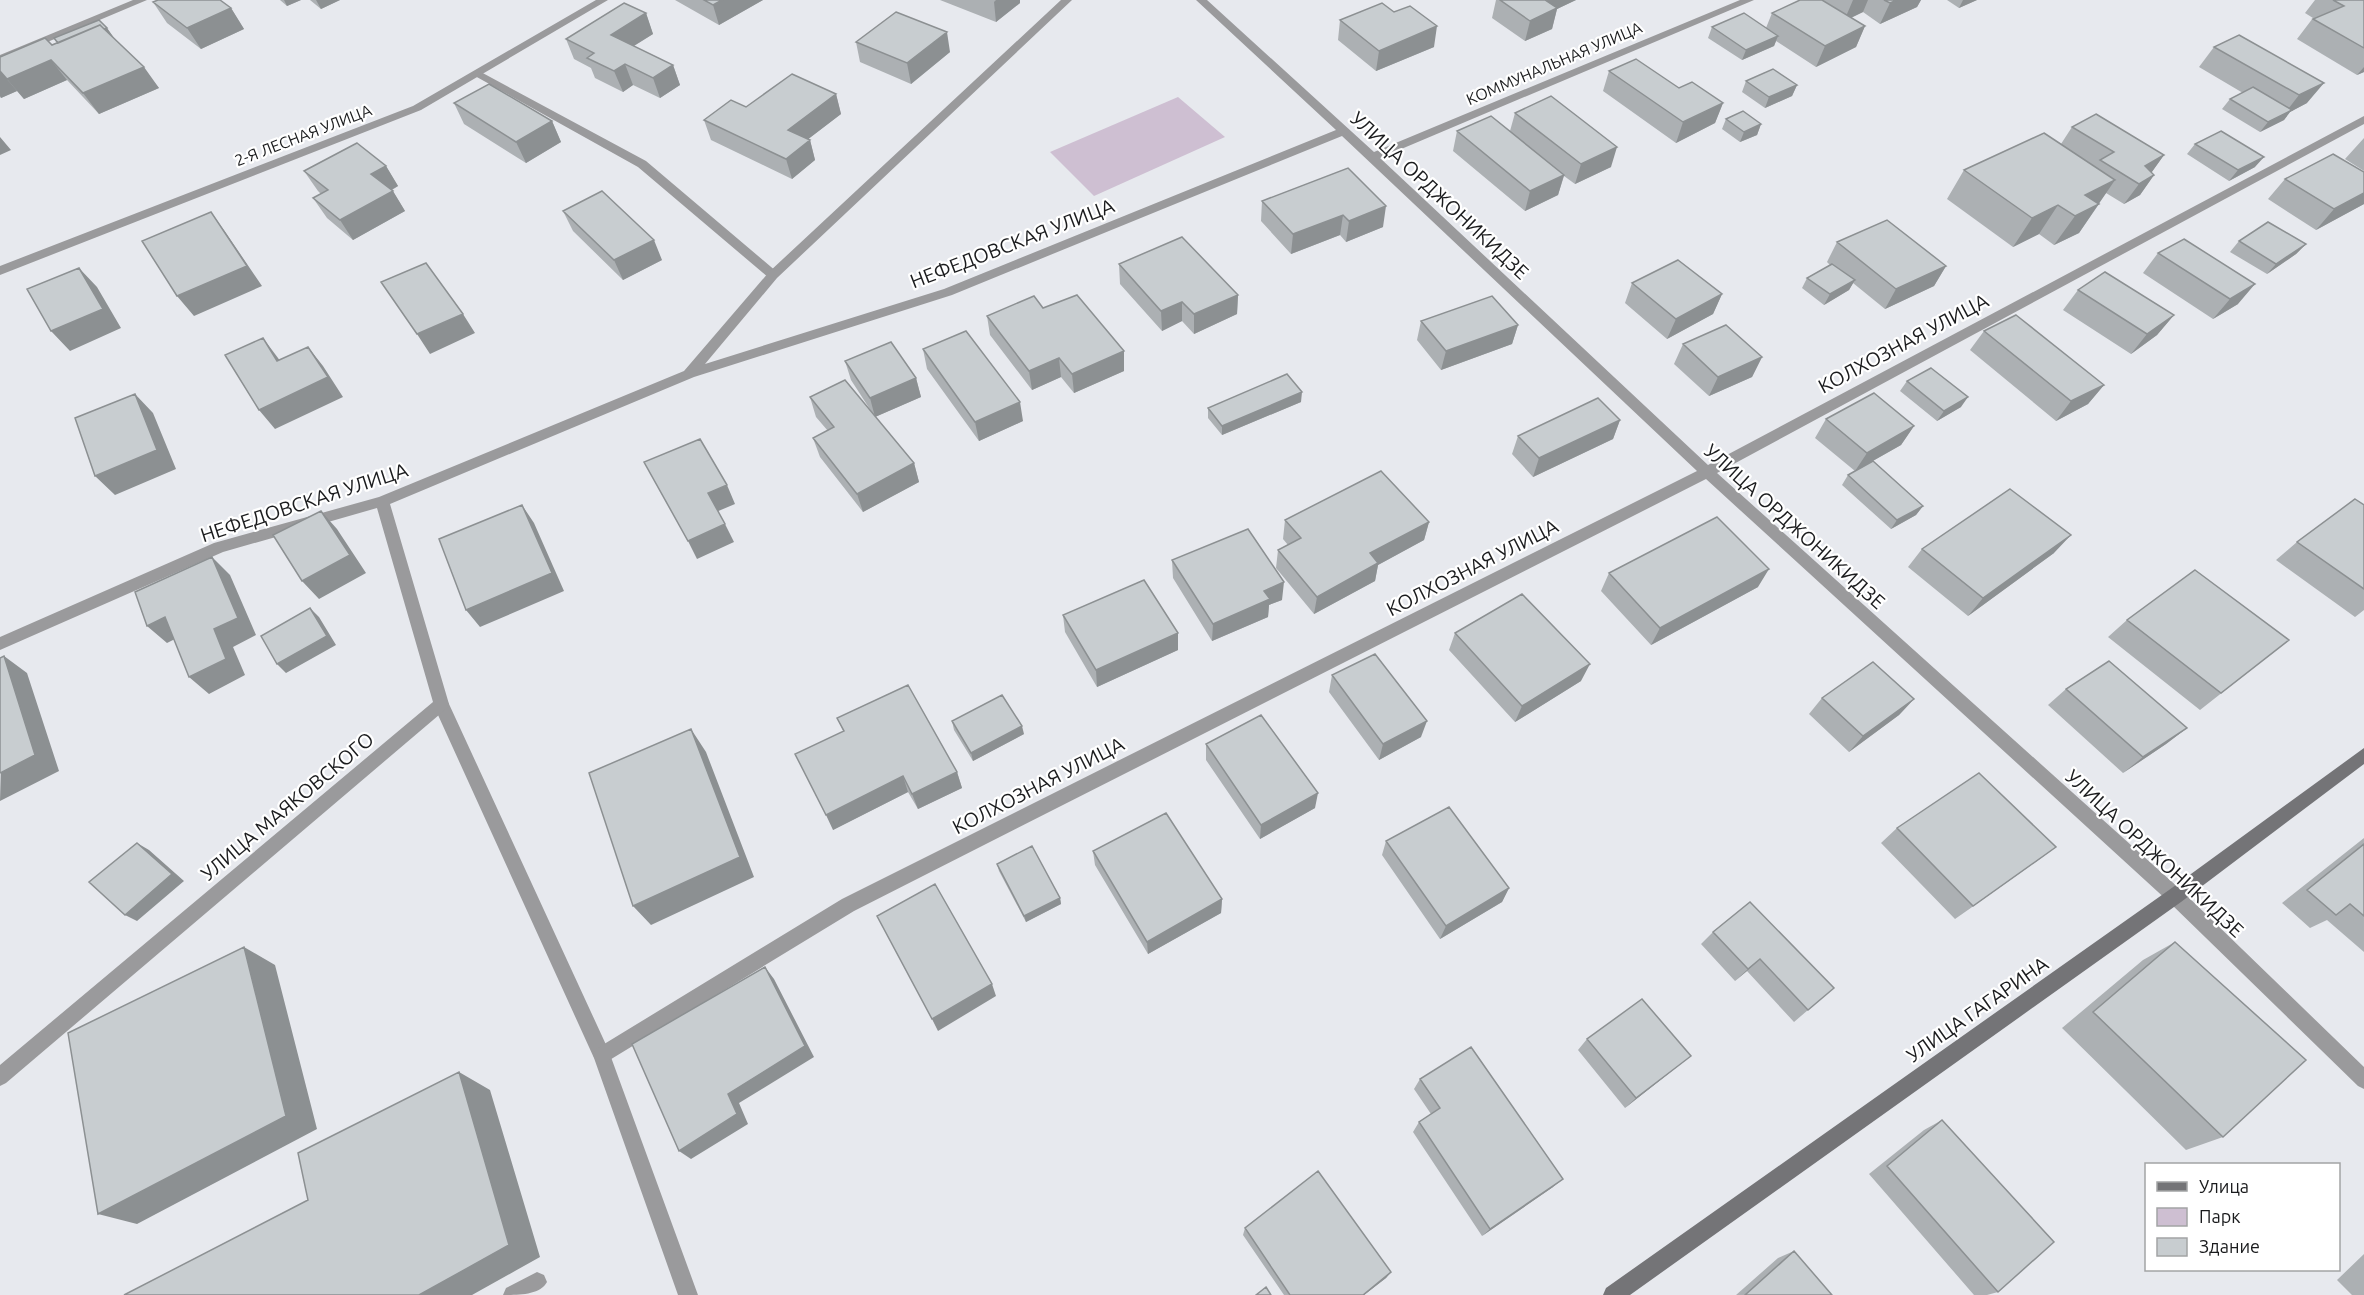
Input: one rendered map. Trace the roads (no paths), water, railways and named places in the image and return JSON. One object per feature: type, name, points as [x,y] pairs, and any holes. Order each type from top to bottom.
[{"type":"main road","name":"УЛИЦА ГАГАРИНА","points":[[1613,1295],[2175,896],[2364,755]]},
{"type":"street","points":[[0,59],[142,0]]},
{"type":"street","name":"2-Я ЛЕСНАЯ УЛИЦА","points":[[0,271],[417,108],[603,0]]},
{"type":"street","name":"НЕФЕДОВСКАЯ УЛИЦА","points":[[689,374],[773,275],[1067,0]]},
{"type":"street","name":"УЛИЦА ОРДЖОНИКИДЗЕ","points":[[1201,0],[1372,157],[1707,472],[2175,896],[2364,1080]]},
{"type":"street","name":"КОММУНАЛЬНАЯ УЛИЦА","points":[[1372,157],[1749,0]]},
{"type":"street","points":[[479,74],[642,164],[773,275]]},
{"type":"street","name":"КОЛХОЗНАЯ УЛИЦА","points":[[602,1055],[848,905],[1707,472],[2364,119]]},
{"type":"street","name":"НЕФЕДОВСКАЯ УЛИЦА","points":[[0,644],[219,547],[382,501],[689,374],[948,292],[1342,131]]},
{"type":"street","points":[[382,501],[441,704],[602,1055],[688,1295]]},
{"type":"street","name":"УЛИЦА МАЯКОВСКОГО","points":[[0,1077],[441,704]]},
{"type":"street","points":[[513,1295],[537,1282]]}]
